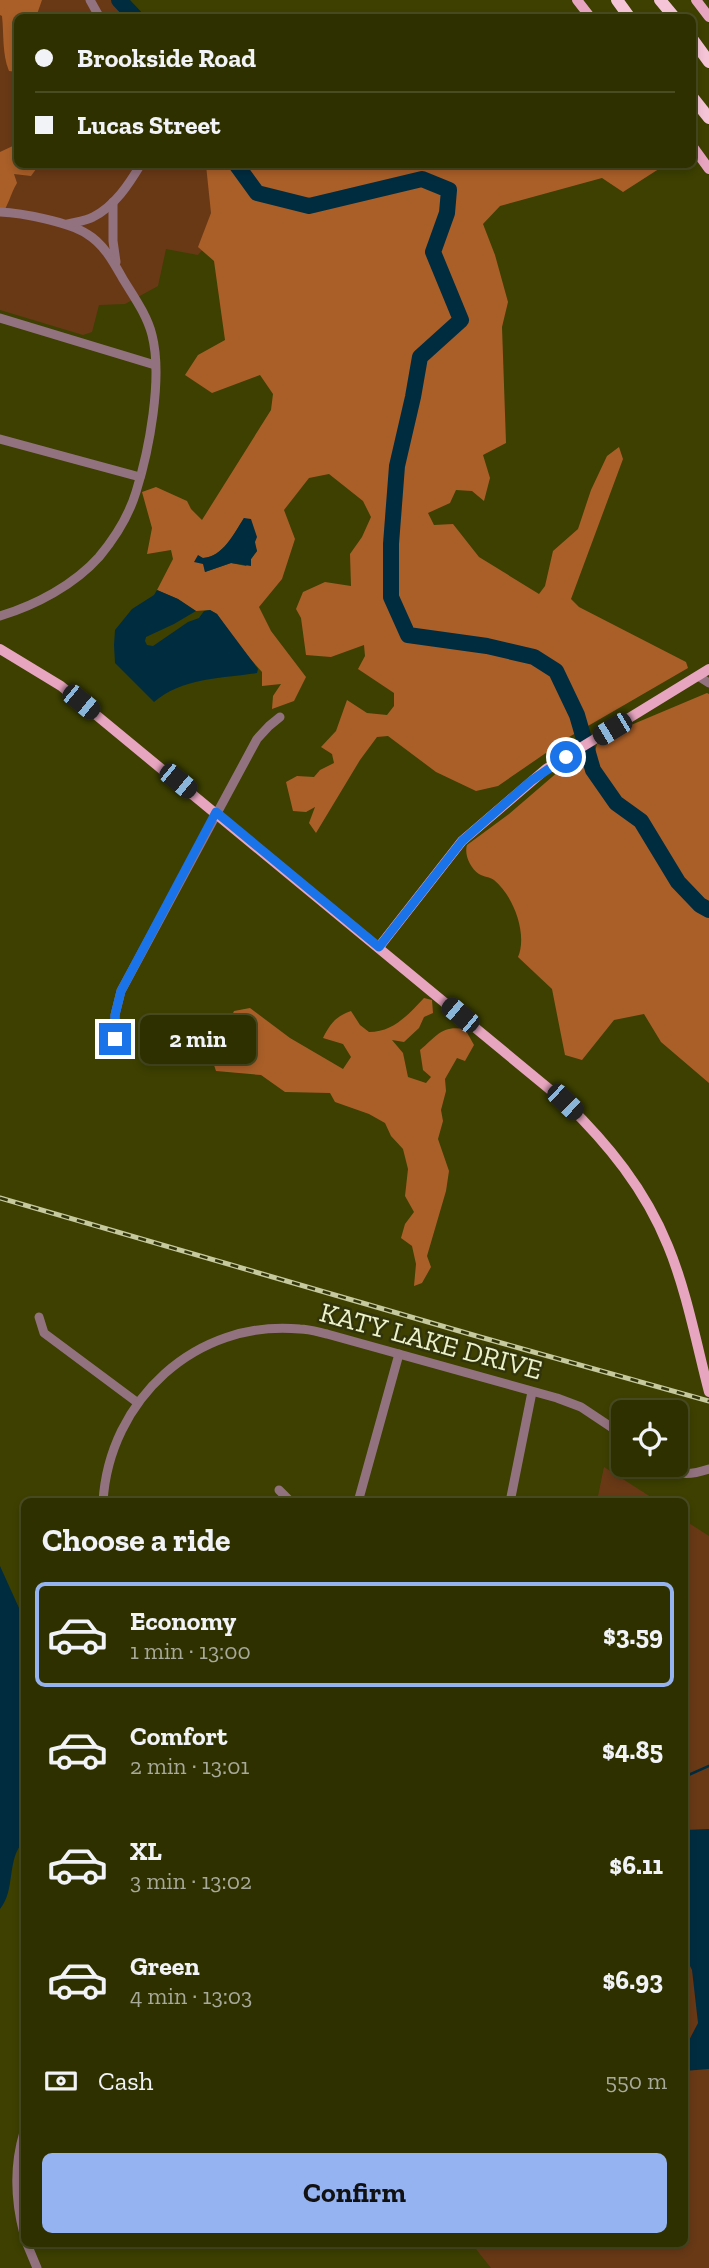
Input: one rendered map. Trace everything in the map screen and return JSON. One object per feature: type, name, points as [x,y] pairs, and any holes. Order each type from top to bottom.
[{"type":"highway","points":[[660,0],[672,14]]},
{"type":"highway","points":[[696,44],[709,60]]},
{"type":"highway","points":[[696,102],[709,118]]},
{"type":"main road","points":[[577,0],[588,14]]},
{"type":"main road","points":[[696,0],[709,17]]},
{"type":"main road","points":[[696,151],[709,169]]},
{"type":"main road","points":[[0,649],[61,686],[565,1102],[600,1136],[644,1198],[668,1246],[709,1392]]},
{"type":"main road","points":[[379,947],[462,841],[531,781],[709,669]]},
{"type":"street","points":[[63,225],[93,218],[113,202],[139,168]]},
{"type":"street","points":[[113,202],[113,241],[117,267]]},
{"type":"street","points":[[0,212],[63,225],[87,233],[98,243],[117,267],[148,321],[153,338],[155,365],[153,409],[145,464],[136,494],[117,531],[100,556],[59,590],[22,609],[0,616]]},
{"type":"street","points":[[0,318],[155,365]]},
{"type":"street","points":[[0,439],[140,477]]},
{"type":"street","points":[[698,676],[709,683]]},
{"type":"street","points":[[115,1039],[115,1015],[121,991],[257,739],[280,717]]},
{"type":"street","points":[[39,1317],[44,1333],[138,1404]]},
{"type":"street","name":"KATY LAKE DRIVE","points":[[103,1498],[107,1466],[118,1436],[147,1390],[190,1354],[213,1342],[239,1334],[271,1329],[300,1329],[327,1334],[557,1398],[581,1407],[611,1427]]},
{"type":"street","points":[[359,1498],[399,1354]]},
{"type":"street","points":[[511,1498],[532,1392]]},
{"type":"street","points":[[688,1473],[709,1469]]},
{"type":"street","points":[[279,1490],[287,1498]]},
{"type":"street","points":[[21,2142],[16,2185],[21,2216]]},
{"type":"street","points":[[28,2247],[37,2268]]},
{"type":"shaded area","points":[[0,0],[120,0],[146,14],[14,14],[14,168],[291,168],[232,215],[198,255],[166,249],[158,286],[125,304],[99,305],[92,332],[83,335],[0,310]]},
{"type":"shaded area","points":[[0,0],[42,0],[37,14],[14,14],[14,72],[9,71],[7,64]]},
{"type":"shaded area","points":[[14,145],[14,168],[37,168],[31,176],[14,174],[17,183],[0,216],[0,152]]},
{"type":"shaded area","points":[[206,168],[660,168],[623,192],[602,178],[500,206],[483,224],[508,302],[502,327],[506,443],[483,455],[490,478],[484,501],[472,491],[456,490],[450,503],[428,513],[434,525],[453,524],[479,557],[539,594],[545,586],[553,551],[578,529],[591,490],[607,456],[619,447],[623,459],[571,599],[579,607],[686,662],[688,668],[569,737],[498,786],[476,791],[436,772],[388,736],[377,737],[316,833],[309,823],[315,807],[306,812],[293,811],[286,782],[297,776],[314,777],[320,770],[334,763],[332,754],[321,747],[336,731],[347,700],[367,713],[387,715],[394,706],[394,693],[358,669],[365,656],[364,645],[331,657],[306,655],[301,618],[296,609],[303,592],[325,582],[351,586],[350,554],[371,517],[363,501],[329,474],[309,478],[284,510],[295,539],[282,579],[259,607],[271,631],[306,677],[294,701],[272,709],[273,696],[281,684],[262,686],[262,672],[217,614],[210,610],[196,611],[157,590],[173,559],[171,550],[147,554],[152,528],[142,492],[156,487],[187,501],[202,520],[271,410],[273,394],[260,375],[212,393],[185,375],[198,355],[225,340],[214,261],[198,247],[211,213]],"holes":[[[244,518],[257,551],[246,566],[231,563],[205,572],[203,558],[222,549]]]},
{"type":"shaded area","points":[[707,693],[709,1083],[661,1042],[644,1014],[614,1020],[582,1060],[565,1055],[552,989],[518,957],[521,948],[520,926],[513,905],[494,880],[479,874],[470,865],[466,849],[467,845],[509,814],[559,771],[576,761],[592,763],[597,744],[631,725]]},
{"type":"shaded area","points":[[424,998],[432,1000],[433,1013],[424,1017],[419,1028],[404,1042],[392,1040],[403,1053],[408,1077],[426,1083],[431,1077],[423,1070],[420,1050],[445,1030],[465,1029],[474,1045],[465,1061],[457,1058],[445,1079],[446,1091],[441,1110],[443,1121],[438,1139],[449,1171],[446,1191],[427,1256],[431,1267],[422,1283],[414,1286],[416,1264],[412,1246],[401,1238],[405,1224],[414,1212],[405,1196],[408,1169],[403,1149],[391,1136],[385,1123],[369,1114],[335,1102],[330,1093],[285,1092],[261,1075],[216,1071],[212,1059],[234,1011],[250,1008],[290,1038],[343,1069],[351,1057],[343,1044],[323,1038],[337,1018],[351,1011],[360,1025],[369,1032],[378,1031],[400,1021]]},
{"type":"shaded area","points":[[604,1467],[611,1471],[611,1477],[620,1477],[652,1498],[598,1498]]},
{"type":"shaded area","points":[[688,1523],[709,1536],[709,2268],[491,2268],[474,2247],[688,2247]]},
{"type":"water","points":[[244,518],[251,519],[257,537],[257,551],[251,559],[251,566],[231,563],[205,572],[203,564],[194,562],[198,555],[203,558],[210,557],[222,549]]},
{"type":"water","points":[[157,590],[196,611],[146,637],[147,645],[153,646],[188,622],[199,618],[204,611],[210,610],[217,614],[258,669],[257,673],[189,684],[154,702],[115,663],[114,645],[115,630],[132,609],[154,595]]},
{"type":"water","points":[[0,1566],[21,1612],[21,1844],[15,1857],[8,1893],[0,1909]]},
{"type":"water","points":[[709,1829],[709,2069],[688,2071],[688,2042],[698,2023],[692,1970],[688,1962],[688,1830]]},
{"type":"waterway","points":[[119,0],[132,14]]},
{"type":"waterway","points":[[239,168],[257,193],[309,206],[422,179],[449,190],[447,213],[433,252],[461,320],[420,357],[397,466],[391,544],[391,597],[408,635],[487,646],[534,657],[556,671],[577,715],[593,770],[616,803],[641,821],[678,882],[700,905],[709,910]]},
{"type":"waterway","points":[[688,1775],[709,1766]]},
{"type":"railway","points":[[0,1198],[709,1401]]},
{"type":"route","points":[[115,1039],[115,1015],[121,991],[216,812],[379,947],[462,841],[531,781],[566,757]]}]
